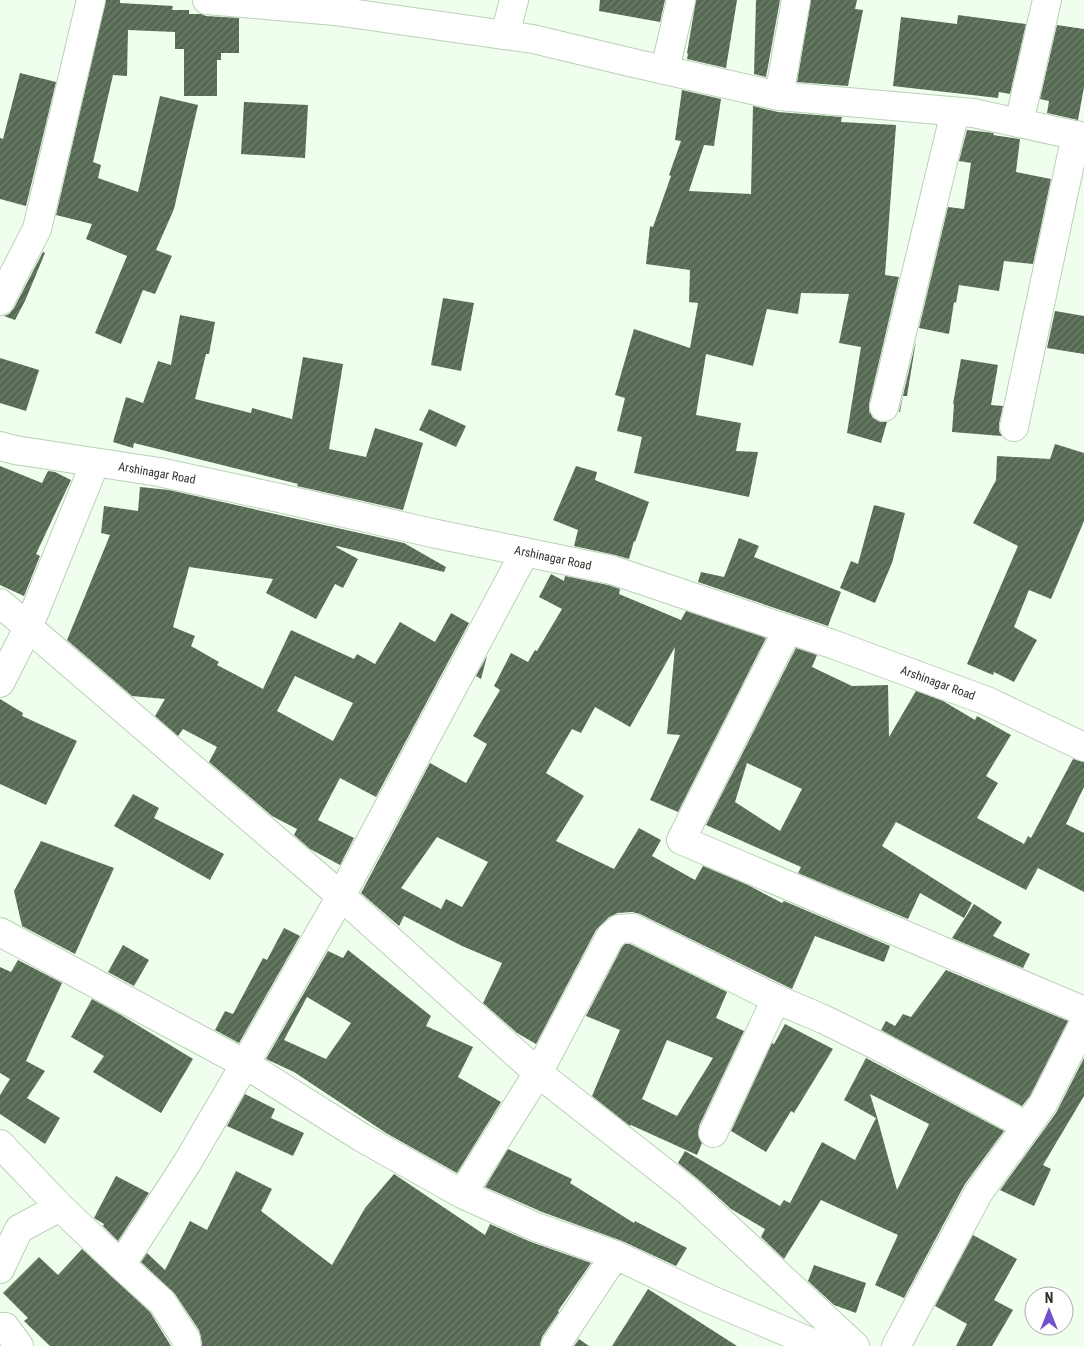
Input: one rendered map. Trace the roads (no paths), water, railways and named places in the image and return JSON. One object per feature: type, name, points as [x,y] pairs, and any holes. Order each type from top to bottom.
[{"type":"street","points":[[0,301],[37,229],[91,0]]},
{"type":"street","points":[[207,0],[330,5],[532,39],[778,96],[973,113],[1080,136],[1014,427]]},
{"type":"street","points":[[504,35],[514,0]]},
{"type":"street","points":[[665,70],[681,0]]},
{"type":"street","points":[[778,96],[796,0]]},
{"type":"street","points":[[1019,123],[1047,0]]},
{"type":"street","points":[[884,408],[955,112]]},
{"type":"street","name":"Arshinagar Road","points":[[0,446],[15,450],[159,472],[432,534],[612,570],[788,629],[987,701],[1084,747]]},
{"type":"street","points":[[0,683],[28,628],[95,463]]},
{"type":"street","points":[[121,1265],[187,1163],[341,896],[525,552]]},
{"type":"street","points":[[0,603],[341,896],[538,1073],[688,1191],[855,1346]]},
{"type":"street","points":[[788,629],[681,840],[1084,1012]]},
{"type":"street","points":[[462,1194],[538,1073],[610,937],[618,929],[632,928],[776,999],[823,1019],[893,1054],[1026,1126]]},
{"type":"street","points":[[0,932],[245,1064],[361,1136],[462,1194],[536,1227],[615,1255],[708,1299],[820,1346]]},
{"type":"street","points":[[712,1134],[776,999]]},
{"type":"street","points":[[896,1346],[979,1192],[1042,1104],[1084,1023]]},
{"type":"street","points":[[0,1144],[60,1207],[162,1302],[186,1339],[187,1346]]},
{"type":"street","points":[[0,1270],[19,1230],[60,1207]]},
{"type":"street","points":[[554,1346],[615,1255]]}]
